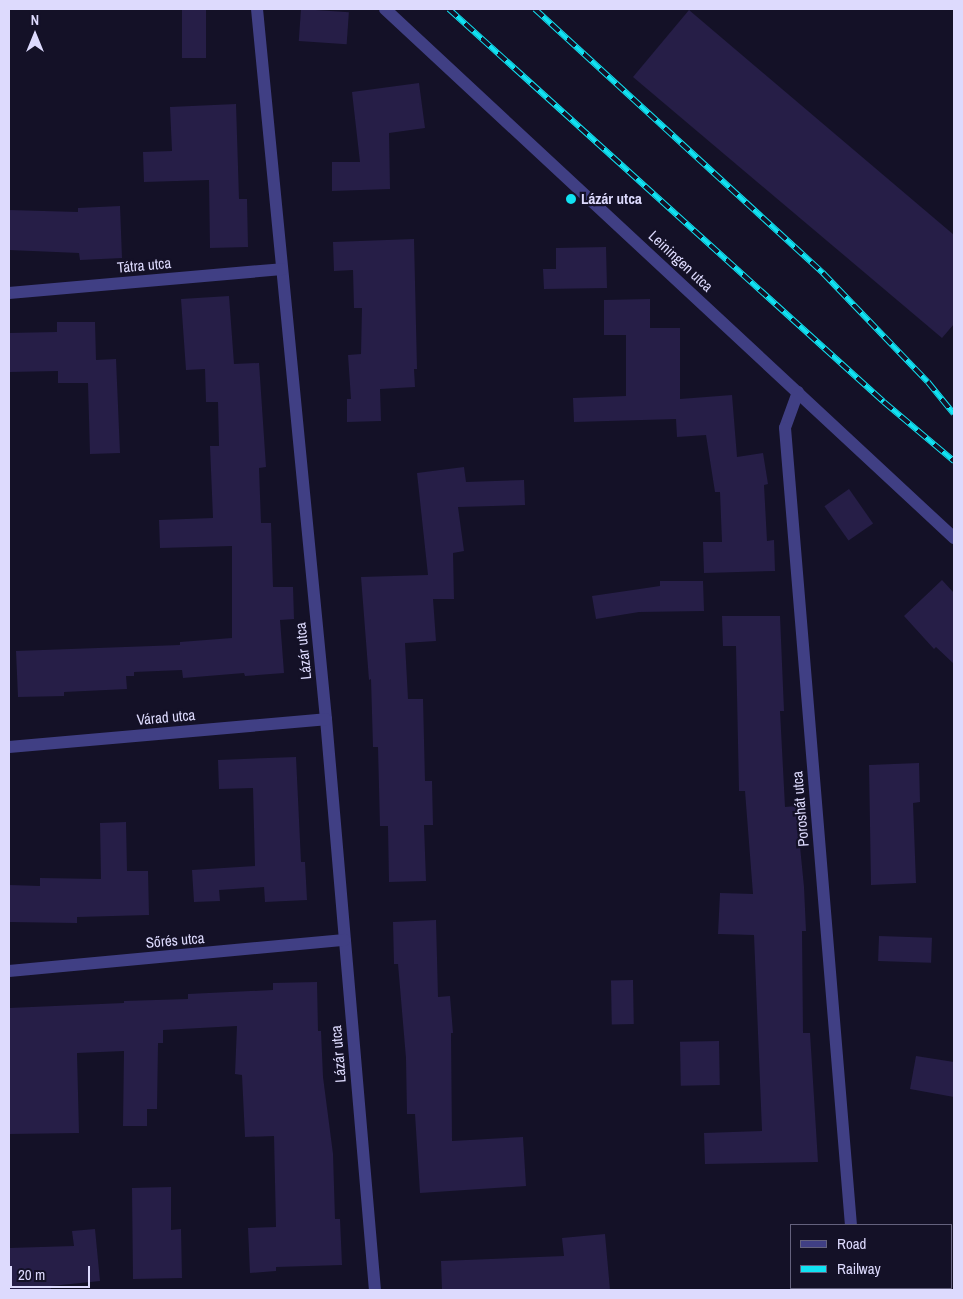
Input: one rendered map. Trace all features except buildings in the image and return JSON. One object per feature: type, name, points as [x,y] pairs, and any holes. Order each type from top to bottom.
[{"type":"street","name":"Lázár utca","points":[[257,9],[326,719],[375,1290]]},
{"type":"street","name":"Leiningen utca","points":[[385,9],[954,538]]},
{"type":"street","name":"Tátra utca","points":[[9,293],[282,269]]},
{"type":"street","name":"Poroshát utca","points":[[798,392],[785,428],[852,1224]]},
{"type":"street","name":"Várad utca","points":[[9,747],[326,719]]},
{"type":"street","name":"Sőrés utca","points":[[9,971],[345,940]]},
{"type":"railway","points":[[449,9],[884,402],[954,461]]},
{"type":"railway","points":[[535,9],[823,273],[928,382],[954,414]]},
{"type":"place","name":"Lázár utca","points":[[571,199]]}]
